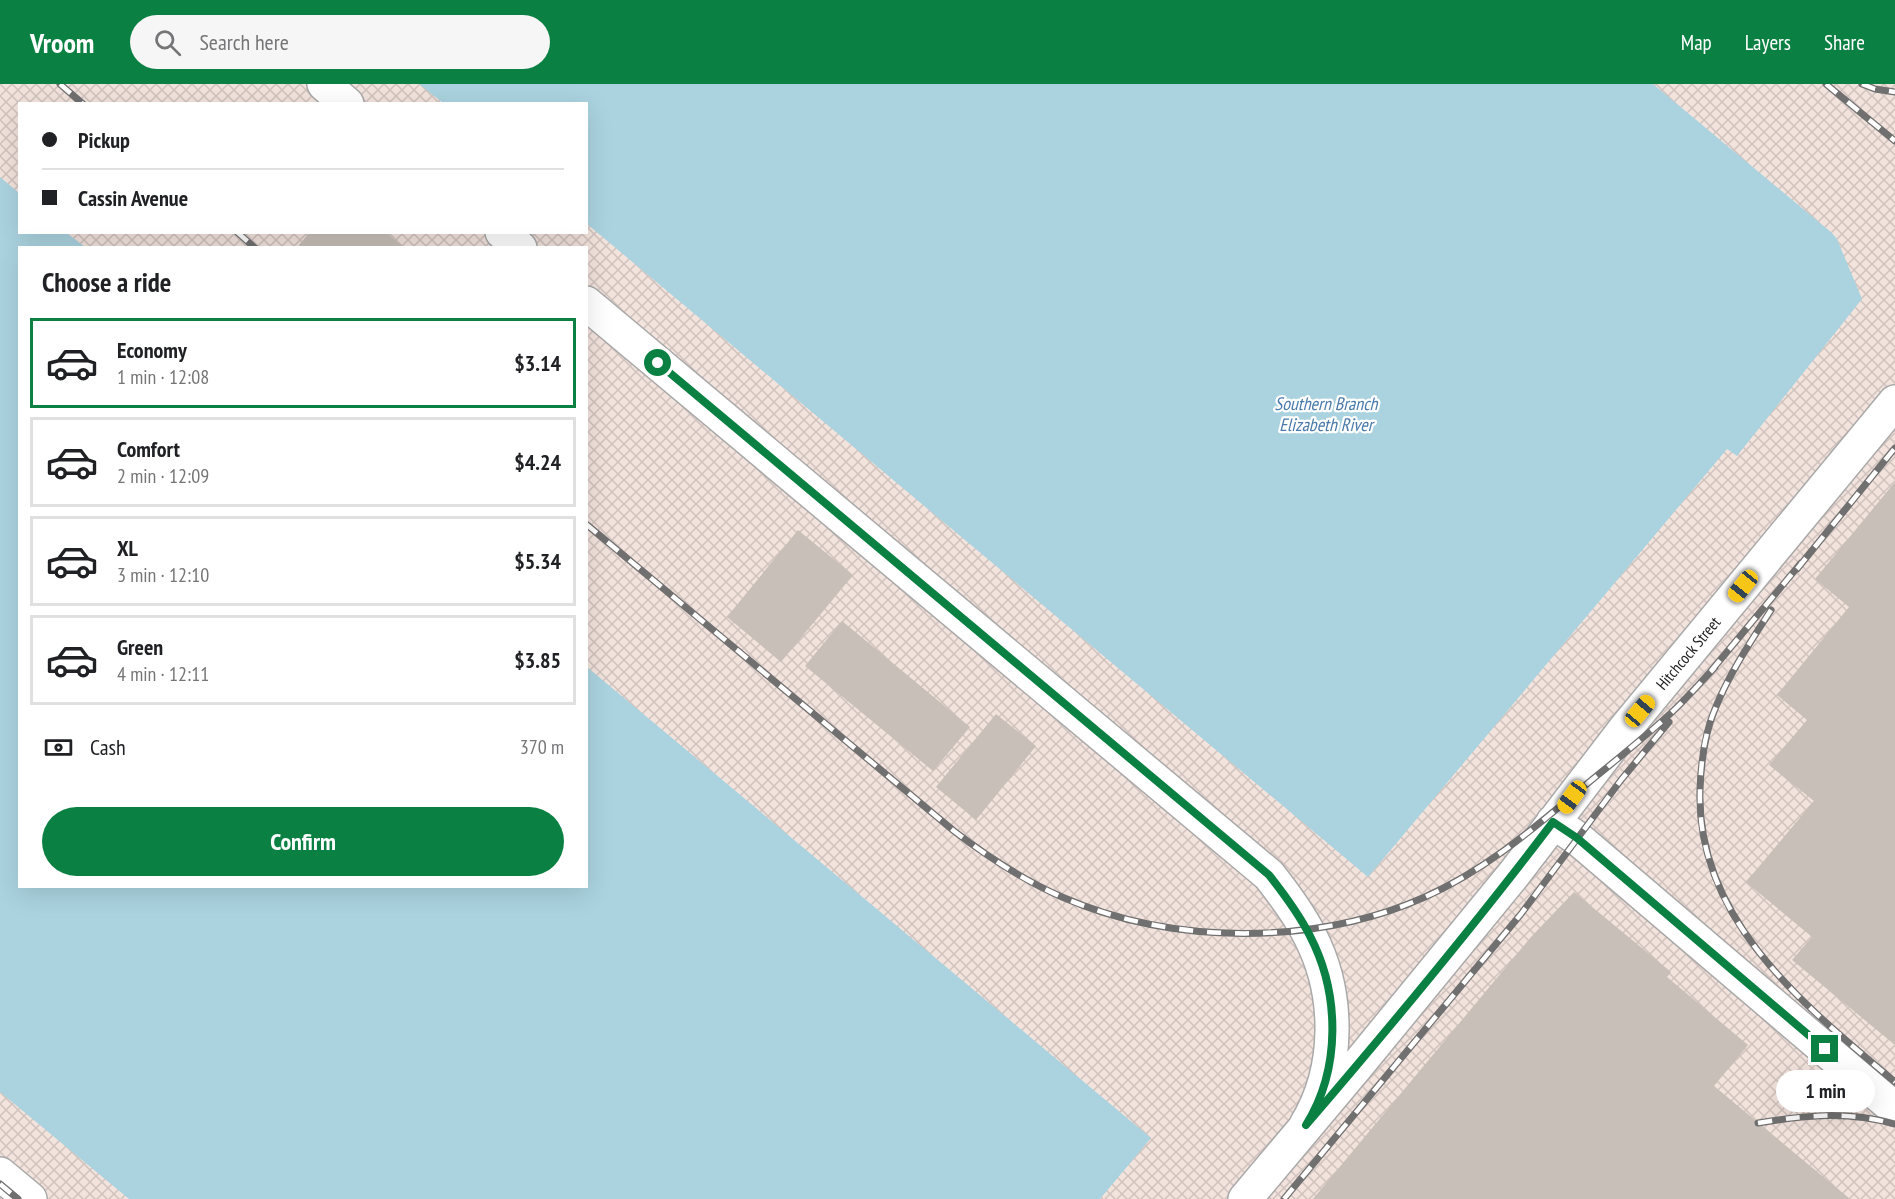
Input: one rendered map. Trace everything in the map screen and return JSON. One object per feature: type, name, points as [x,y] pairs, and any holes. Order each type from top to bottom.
[{"type":"street","points":[[324,84],[345,102]]},
{"type":"street","points":[[504,234],[518,246]]},
{"type":"street","points":[[588,305],[1269,875],[1287,897],[1311,936],[1322,966],[1332,1020],[1332,1044],[1328,1071],[1317,1108],[1306,1125],[1245,1199]]},
{"type":"street","name":"Hitchcock Street","points":[[1306,1125],[1514,874],[1625,729],[1895,402]]},
{"type":"street","points":[[1553,822],[1577,838],[1895,1109]]},
{"type":"street","points":[[0,1174],[30,1199]]},
{"type":"shaded area","points":[[0,84],[1895,84],[1895,1199],[0,1199]]},
{"type":"water","name":"Southern Branch Elizabeth River","points":[[419,84],[1653,84],[1832,233],[1837,239],[1862,299],[1737,456],[1727,449],[1368,877],[588,225],[588,102],[442,102]]},
{"type":"water","points":[[0,177],[18,192],[18,234],[68,234],[84,246],[18,246],[18,888],[588,888],[588,668],[1151,1138],[1100,1199],[129,1199],[0,1092]]},
{"type":"building","points":[[308,234],[388,234],[402,246],[300,246]]},
{"type":"building","points":[[1895,482],[1895,1045],[1792,960],[1812,937],[1746,882],[1814,801],[1769,765],[1807,720],[1777,695],[1849,607],[1815,579]]},
{"type":"building","points":[[798,530],[853,575],[781,662],[727,617]]},
{"type":"building","points":[[842,621],[970,727],[933,771],[805,666]]},
{"type":"building","points":[[996,714],[1036,746],[976,820],[936,787]]},
{"type":"building","points":[[1574,892],[1671,972],[1667,977],[1748,1045],[1714,1086],[1850,1199],[1313,1199],[1531,937]]},
{"type":"railway","points":[[60,84],[81,102]]},
{"type":"railway","points":[[1826,84],[1895,141]]},
{"type":"railway","points":[[1862,84],[1895,92]]},
{"type":"railway","points":[[239,234],[253,246]]},
{"type":"railway","points":[[1797,569],[1895,448]]},
{"type":"railway","points":[[588,526],[954,831],[993,859],[1020,876],[1062,897],[1105,913],[1150,924],[1196,931],[1244,933],[1291,931],[1337,924],[1382,913],[1448,886],[1511,846],[1549,815],[1661,722],[1715,667]]},
{"type":"railway","points":[[1711,671],[1801,563]]},
{"type":"railway","points":[[1771,610],[1727,683],[1708,729],[1702,759],[1700,790],[1704,837],[1716,880],[1736,919],[1762,956],[1826,1023],[1895,1082]]},
{"type":"railway","points":[[1284,1199],[1521,914],[1621,780],[1669,722]]},
{"type":"railway","points":[[1758,1123],[1793,1118],[1843,1116],[1895,1124]]},
{"type":"railway","points":[[0,1184],[18,1199]]},
{"type":"route","points":[[658,363],[1269,875],[1287,897],[1311,936],[1322,966],[1328,992],[1332,1020],[1332,1044],[1328,1071],[1317,1108],[1306,1125],[1500,892],[1553,822],[1577,838],[1825,1049]]}]
